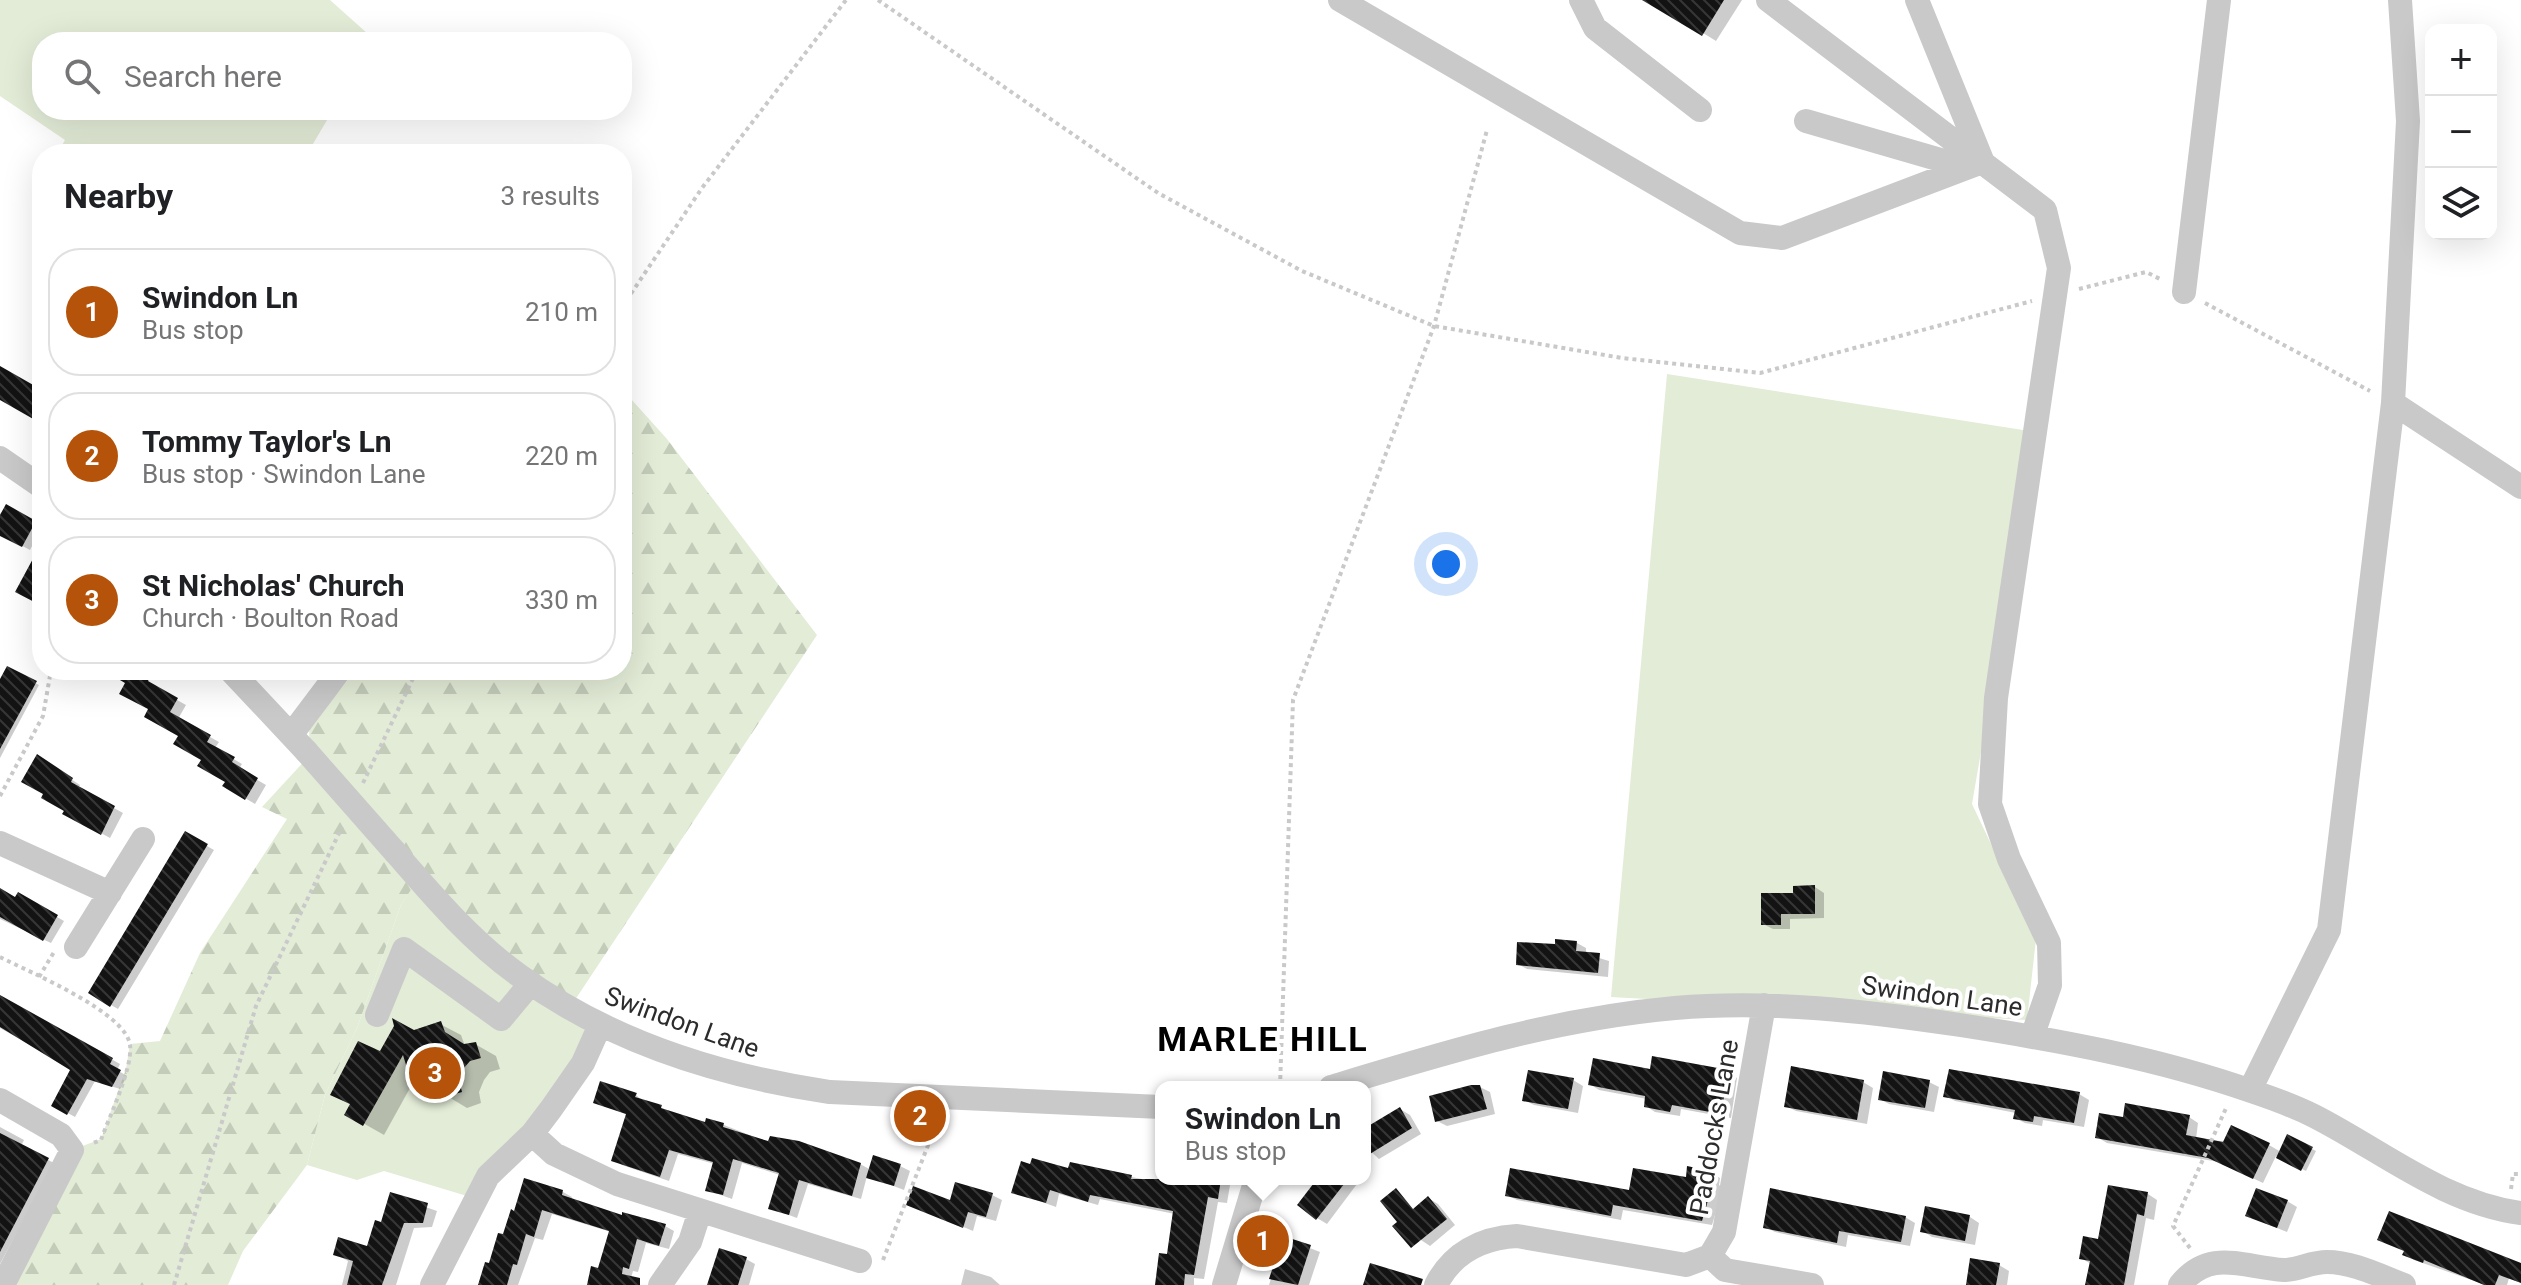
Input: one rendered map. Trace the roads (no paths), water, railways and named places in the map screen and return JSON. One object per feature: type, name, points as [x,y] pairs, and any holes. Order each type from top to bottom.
[{"type":"street","points":[[1340,0],[1740,233],[1782,238],[1982,162]]},
{"type":"street","points":[[1581,0],[1595,28],[1700,110]]},
{"type":"street","points":[[1768,0],[2045,210],[2059,268],[1996,698],[1990,804],[2009,859],[2049,943],[2050,985],[2032,1037]]},
{"type":"street","points":[[1917,0],[1982,162]]},
{"type":"street","points":[[2184,292],[2219,0]]},
{"type":"street","points":[[2243,1088],[2329,930],[2393,403],[2408,121],[2400,0]]},
{"type":"street","points":[[1806,121],[1951,163],[1982,162]]},
{"type":"street","points":[[2393,403],[2521,487]]},
{"type":"street","points":[[0,458],[32,480]]},
{"type":"street","name":"Swindon Lane","points":[[239,680],[485,948],[531,983],[600,1025],[695,1062],[784,1085],[945,1100],[1155,1107]]},
{"type":"street","points":[[298,743],[334,680]]},
{"type":"street","points":[[76,947],[143,839]]},
{"type":"street","points":[[0,843],[110,893]]},
{"type":"street","points":[[377,1015],[404,949],[501,1019],[531,983]]},
{"type":"street","name":"Swindon Lane","points":[[1351,1081],[1509,1034],[1675,1008],[1764,1005],[1872,1014],[2032,1037],[2186,1070],[2314,1115],[2417,1176],[2481,1204],[2521,1213]]},
{"type":"street","name":"Paddocks Lane","points":[[1710,1256],[1724,1232],[1764,1005]]},
{"type":"street","points":[[432,1285],[488,1176],[532,1134],[583,1063],[600,1025]]},
{"type":"street","points":[[0,1100],[61,1135],[72,1150],[3,1285]]},
{"type":"street","points":[[532,1134],[554,1154],[581,1170],[870,1264]]},
{"type":"street","points":[[1224,1285],[1254,1185]]},
{"type":"street","points":[[660,1285],[690,1242],[700,1211]]},
{"type":"street","points":[[1436,1285],[1459,1255],[1472,1246],[1501,1237],[1517,1236],[1686,1265],[1710,1256],[1725,1270],[1812,1285]]},
{"type":"street","points":[[2180,1285],[2205,1265],[2228,1260],[2289,1270],[2328,1262],[2354,1266],[2404,1285]]},
{"type":"place","name":"St Nicholas' Church","points":[[435,1073]]},
{"type":"place","name":"Tommy Taylor's Ln","points":[[920,1116]]},
{"type":"place","name":"Swindon Ln","points":[[1263,1241]]},
{"type":"district","name":"MARLE HILL","points":[[1263,1039]]}]
